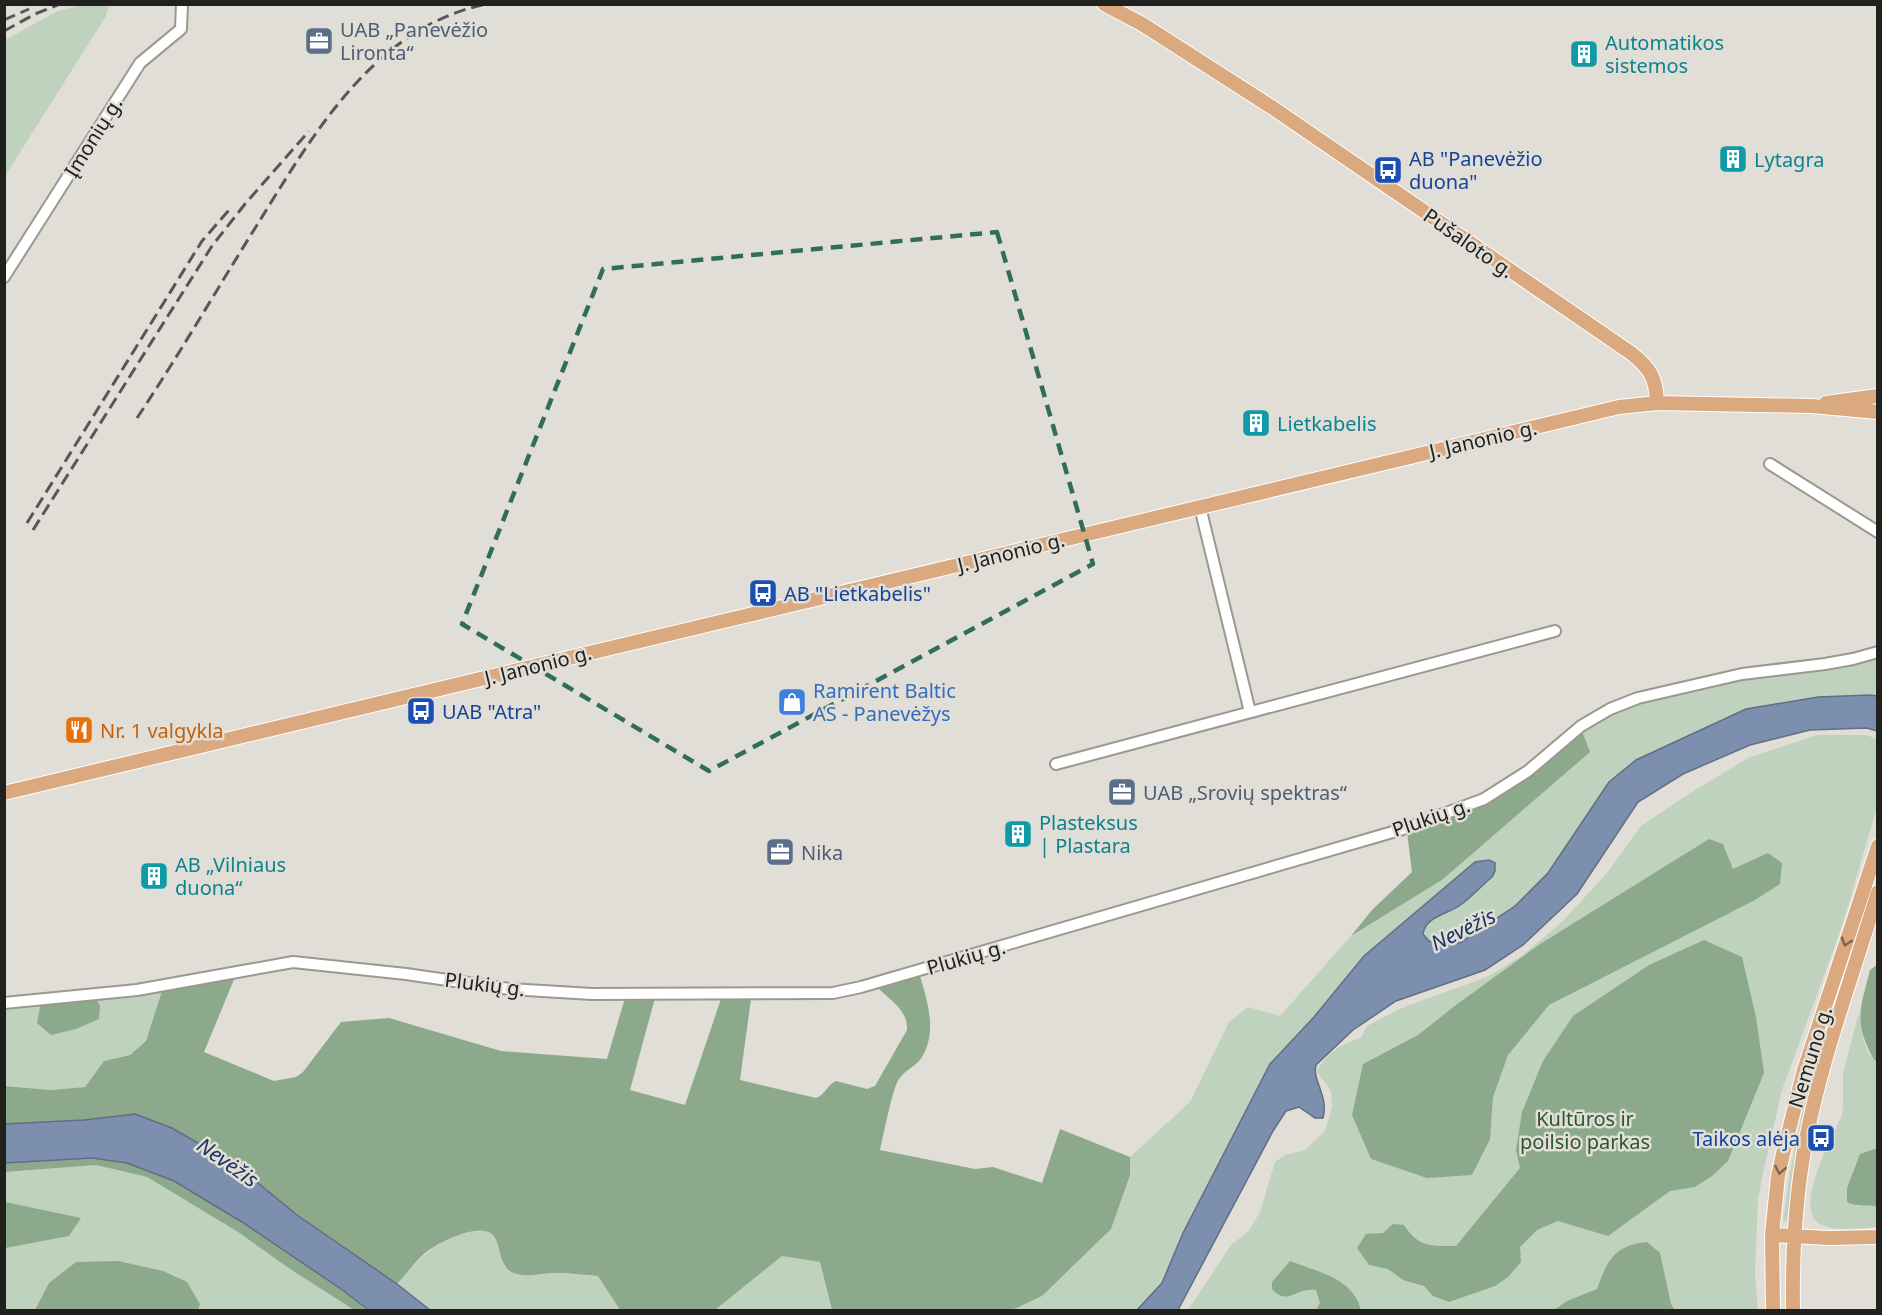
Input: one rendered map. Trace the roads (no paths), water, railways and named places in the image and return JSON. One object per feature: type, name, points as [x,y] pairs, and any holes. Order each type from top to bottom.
[{"type":"main road","name":"Pušaloto g.","points":[[1104,4],[1142,24],[1273,108],[1631,353],[1645,364],[1654,377],[1657,403]]},
{"type":"main road","name":"J. Janonio g.","points":[[1812,406],[1878,396]]},
{"type":"main road","name":"J. Janonio g.","points":[[4,793],[1635,404],[1812,406],[1878,412]]},
{"type":"main road","name":"Nemuno g.","points":[[1793,1311],[1797,1199],[1810,1120],[1871,890],[1878,846]]},
{"type":"main road","name":"Nemuno g.","points":[[1773,1311],[1772,1235],[1778,1176],[1804,1070],[1871,890]]},
{"type":"main road","points":[[1772,1235],[1878,1237]]},
{"type":"street","name":"Įmonių g.","points":[[4,278],[140,63],[181,29],[182,4]]},
{"type":"street","points":[[1770,464],[1878,532]]},
{"type":"street","points":[[1200,507],[1250,712]]},
{"type":"street","points":[[1056,764],[1555,631]]},
{"type":"street","name":"Plukių g.","points":[[4,1003],[137,990],[293,962],[406,974],[510,989],[592,994],[832,993],[861,987],[1032,938],[1402,829],[1484,799],[1528,771],[1581,726],[1610,709],[1638,698],[1742,674],[1825,664],[1878,652]]},
{"type":"water","points":[[1877,696],[1877,731],[1867,728],[1810,730],[1750,745],[1683,774],[1638,802],[1577,894],[1523,945],[1485,970],[1396,1001],[1353,1030],[1316,1065],[1316,1077],[1324,1103],[1323,1118],[1315,1118],[1299,1107],[1286,1111],[1273,1131],[1178,1310],[1137,1310],[1162,1283],[1183,1233],[1270,1064],[1314,1017],[1364,956],[1475,862],[1489,860],[1495,863],[1492,877],[1463,903],[1428,924],[1423,934],[1429,941],[1443,946],[1461,942],[1515,906],[1548,873],[1609,782],[1636,760],[1746,709],[1818,697]]},
{"type":"water","name":"Nevėžis","points":[[135,1114],[172,1128],[236,1165],[297,1215],[397,1284],[430,1310],[368,1310],[344,1291],[242,1222],[174,1181],[127,1163],[92,1158],[5,1163],[5,1124],[84,1120]]},
{"type":"railway","points":[[4,31],[35,14],[60,4]]},
{"type":"railway","points":[[137,418],[301,156],[324,122],[350,90],[379,61],[410,36],[446,17],[486,4]]},
{"type":"railway","points":[[4,20],[29,9]]},
{"type":"railway","points":[[33,530],[212,246],[245,204],[309,131]]},
{"type":"railway","points":[[27,523],[202,241],[230,209]]},
{"type":"place","name":"UAB „Panevėžio Lironta“","points":[[319,41]]},
{"type":"place","name":"Automatikos sistemos","points":[[1584,54]]},
{"type":"place","name":"Lytagra","points":[[1733,159]]},
{"type":"place","name":"AB \"Panevėžio duona\"","points":[[1388,170]]},
{"type":"place","name":"Lietkabelis","points":[[1256,423]]},
{"type":"place","name":"AB \"Lietkabelis\"","points":[[763,593]]},
{"type":"place","name":"Ramirent Baltic AS - Panevėžys","points":[[792,702]]},
{"type":"place","name":"UAB \"Atra\"","points":[[421,711]]},
{"type":"place","name":"Nr. 1 valgykla","points":[[79,730]]},
{"type":"place","name":"UAB „Srovių spektras“","points":[[1122,792]]},
{"type":"place","name":"Plasteksus | Plastara","points":[[1018,834]]},
{"type":"place","name":"Nika","points":[[780,852]]},
{"type":"place","name":"AB „Vilniaus duona“","points":[[154,876]]},
{"type":"place","name":"Taikos alėja","points":[[1821,1138]]},
{"type":"park label","name":"Kultūros ir poilsio parkas","points":[[1585,1130]]}]
